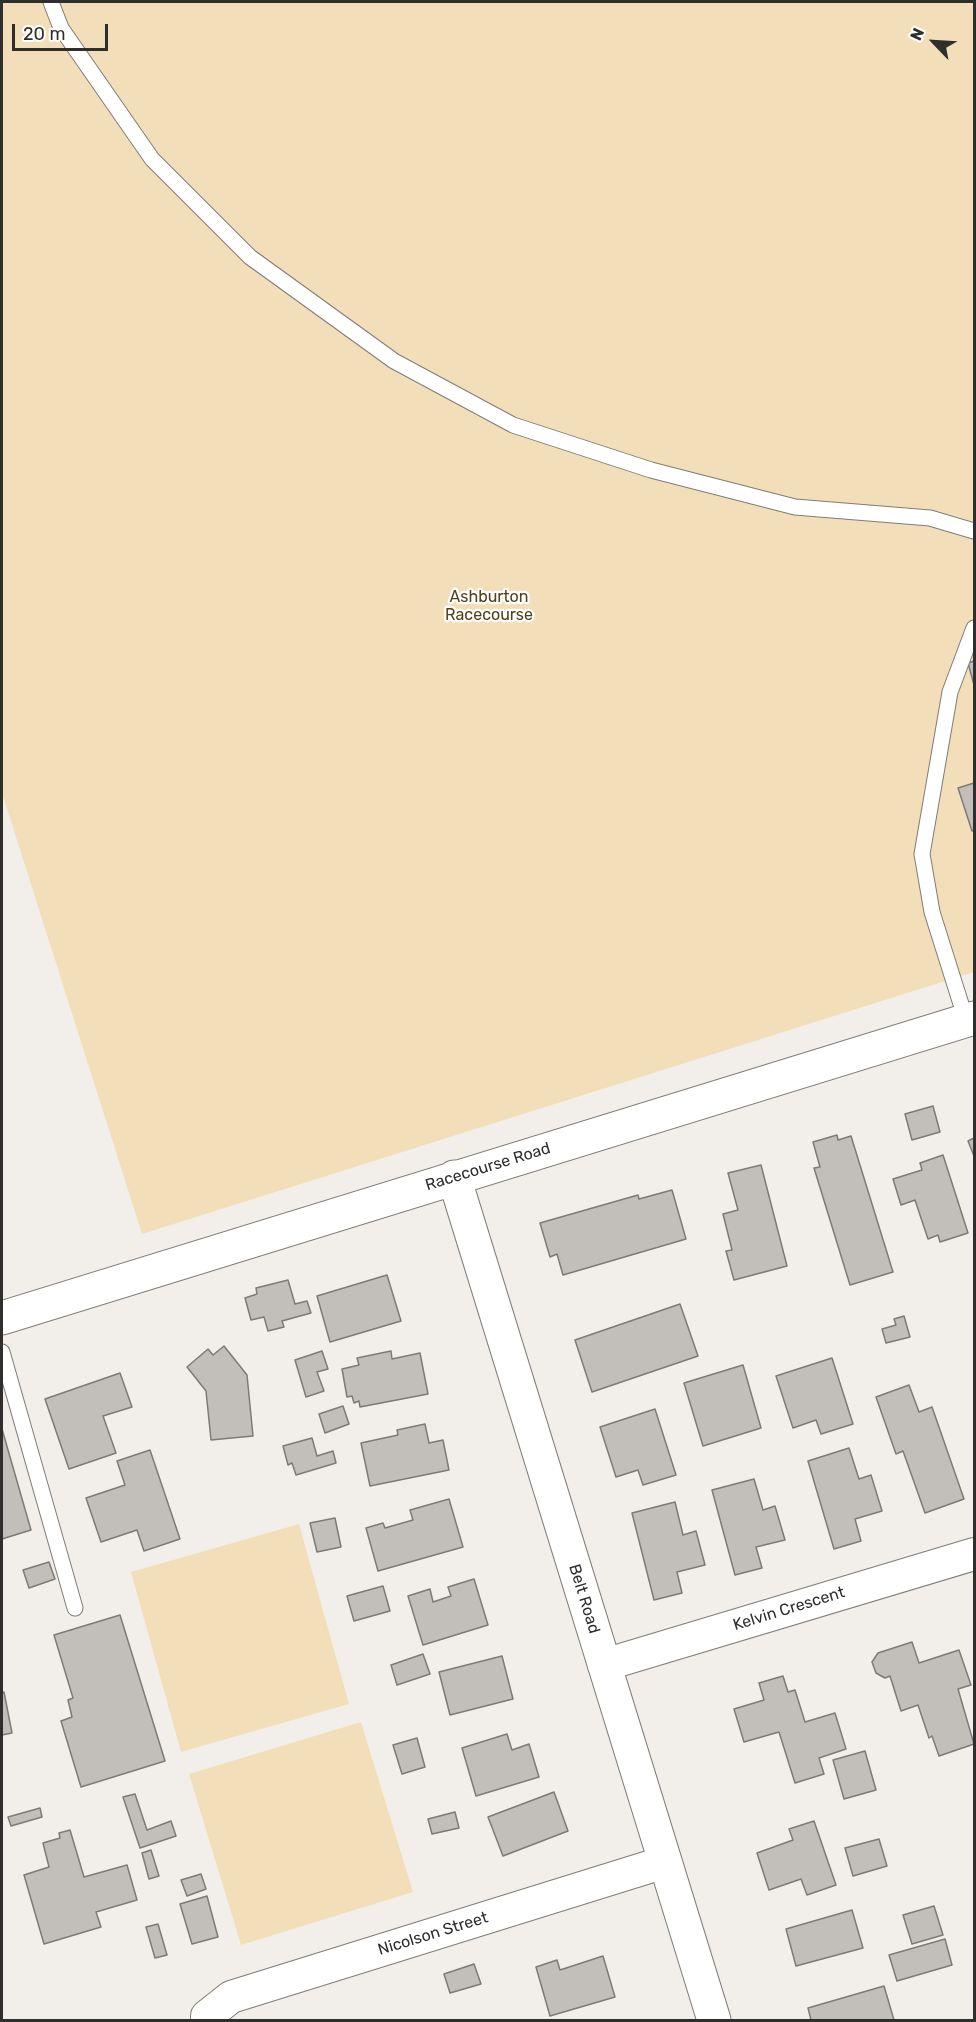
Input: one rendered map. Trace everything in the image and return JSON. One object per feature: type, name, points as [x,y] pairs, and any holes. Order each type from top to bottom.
[{"type":"street","name":"Racecourse Road","points":[[2,1318],[970,1019]]},
{"type":"street","name":"Belt Road","points":[[454,1177],[714,2020]]},
{"type":"street","name":"Kelvin Crescent","points":[[604,1665],[975,1554]]},
{"type":"street","name":"Nicolson Street","points":[[207,2018],[231,1997],[665,1862]]},
{"type":"lane","points":[[51,2],[62,28],[152,159],[250,257],[394,361],[513,425],[651,470],[795,507],[930,518],[975,531]]},
{"type":"lane","points":[[970,1019],[932,912],[922,854],[950,692],[975,628]]},
{"type":"lane","points":[[2,1352],[75,1608]]},
{"type":"green space","name":"Ashburton Racecourse","points":[[2,2],[974,2],[974,972],[142,1234],[2,793]]},
{"type":"green space","points":[[299,1524],[349,1704],[181,1752],[131,1572]]},
{"type":"green space","points":[[361,1722],[413,1892],[241,1945],[189,1774]]},
{"type":"building","points":[[974,661],[974,685],[968,663]]},
{"type":"building","points":[[974,783],[974,830],[972,831],[958,788]]},
{"type":"building","points":[[933,1106],[940,1132],[912,1140],[905,1114]]},
{"type":"building","points":[[837,1135],[838,1140],[851,1136],[893,1272],[850,1285],[814,1168],[820,1167],[813,1142]]},
{"type":"building","points":[[974,1138],[974,1156],[968,1141]]},
{"type":"building","points":[[943,1155],[968,1233],[940,1242],[938,1235],[928,1239],[915,1200],[901,1205],[893,1179],[922,1170],[920,1163]]},
{"type":"building","points":[[761,1165],[787,1266],[734,1280],[726,1251],[732,1250],[723,1214],[738,1210],[728,1173]]},
{"type":"building","points":[[672,1190],[686,1239],[563,1275],[557,1254],[550,1257],[540,1223],[638,1195],[639,1199]]},
{"type":"building","points":[[387,1275],[401,1321],[330,1342],[317,1296]]},
{"type":"building","points":[[288,1280],[295,1304],[307,1301],[311,1313],[282,1321],[284,1327],[268,1331],[264,1317],[251,1320],[245,1298],[257,1294],[256,1288]]},
{"type":"building","points":[[680,1304],[698,1356],[592,1392],[575,1340]]},
{"type":"building","points":[[904,1316],[910,1337],[886,1343],[882,1329],[896,1325],[894,1319]]},
{"type":"building","points":[[224,1346],[247,1375],[253,1436],[211,1440],[206,1391],[187,1367],[208,1349],[213,1355]]},
{"type":"building","points":[[322,1351],[328,1369],[317,1372],[324,1391],[306,1397],[295,1360]]},
{"type":"building","points":[[391,1351],[392,1359],[420,1353],[428,1394],[360,1407],[359,1401],[354,1403],[352,1396],[347,1397],[342,1369],[359,1365],[357,1358]]},
{"type":"building","points":[[832,1358],[853,1424],[821,1434],[816,1420],[793,1428],[776,1376]]},
{"type":"building","points":[[743,1365],[761,1428],[703,1446],[684,1383]]},
{"type":"building","points":[[120,1373],[132,1407],[103,1416],[116,1453],[69,1469],[45,1399]]},
{"type":"building","points":[[909,1385],[919,1412],[932,1407],[964,1499],[925,1513],[903,1451],[896,1454],[876,1397]]},
{"type":"building","points":[[343,1406],[349,1424],[325,1433],[319,1414]]},
{"type":"building","points":[[655,1409],[676,1475],[643,1485],[638,1470],[616,1477],[600,1427]]},
{"type":"building","points":[[425,1424],[429,1443],[443,1440],[449,1470],[370,1486],[361,1443],[398,1435],[397,1430]]},
{"type":"building","points":[[2,1429],[31,1530],[2,1539]]},
{"type":"building","points":[[312,1438],[317,1456],[333,1451],[336,1463],[296,1475],[292,1463],[288,1465],[283,1446]]},
{"type":"building","points":[[849,1448],[859,1479],[871,1475],[882,1511],[855,1519],[861,1541],[834,1549],[808,1461]]},
{"type":"building","points":[[150,1450],[180,1539],[144,1551],[137,1530],[101,1542],[86,1498],[125,1485],[117,1461]]},
{"type":"building","points":[[754,1479],[763,1510],[775,1506],[785,1540],[756,1547],[762,1568],[735,1575],[712,1490]]},
{"type":"building","points":[[449,1499],[463,1547],[378,1571],[366,1528],[383,1523],[385,1528],[413,1520],[410,1510]]},
{"type":"building","points":[[675,1502],[683,1535],[696,1531],[705,1565],[677,1572],[682,1593],[654,1600],[632,1513]]},
{"type":"building","points":[[335,1518],[341,1547],[317,1552],[310,1523]]},
{"type":"building","points":[[49,1562],[55,1579],[29,1588],[23,1570]]},
{"type":"building","points":[[474,1579],[488,1625],[423,1645],[408,1596],[430,1589],[433,1602],[451,1596],[448,1587]]},
{"type":"building","points":[[383,1586],[390,1611],[354,1621],[347,1596]]},
{"type":"building","points":[[120,1615],[165,1761],[81,1787],[61,1721],[72,1717],[68,1700],[73,1698],[54,1635]]},
{"type":"building","points":[[912,1642],[919,1663],[959,1650],[971,1685],[958,1689],[974,1744],[939,1756],[932,1736],[929,1738],[918,1705],[901,1711],[890,1676],[885,1678],[876,1673],[872,1662],[878,1653]]},
{"type":"building","points":[[423,1654],[430,1674],[397,1685],[391,1665]]},
{"type":"building","points":[[502,1656],[513,1699],[450,1715],[439,1672]]},
{"type":"building","points":[[783,1676],[788,1692],[795,1690],[805,1722],[835,1713],[846,1749],[819,1758],[824,1774],[795,1783],[779,1732],[744,1742],[734,1709],[764,1700],[759,1683]]},
{"type":"building","points":[[4,1692],[12,1733],[2,1735],[2,1693]]},
{"type":"building","points":[[507,1734],[512,1750],[529,1744],[539,1777],[476,1796],[462,1748]]},
{"type":"building","points":[[417,1738],[425,1767],[402,1774],[393,1745]]},
{"type":"building","points":[[865,1751],[876,1790],[844,1799],[833,1760]]},
{"type":"building","points":[[554,1792],[568,1831],[503,1856],[488,1817]]},
{"type":"building","points":[[135,1794],[147,1830],[171,1821],[176,1836],[140,1848],[123,1797]]},
{"type":"building","points":[[40,1808],[42,1817],[11,1826],[8,1817]]},
{"type":"building","points":[[455,1812],[459,1828],[432,1834],[428,1819]]},
{"type":"building","points":[[814,1821],[836,1885],[807,1895],[801,1879],[769,1890],[757,1853],[793,1840],[789,1829]]},
{"type":"building","points":[[70,1830],[84,1877],[127,1865],[137,1900],[96,1912],[101,1927],[44,1944],[24,1875],[49,1867],[43,1843],[60,1838],[59,1833]]},
{"type":"building","points":[[879,1839],[887,1866],[853,1876],[845,1848]]},
{"type":"building","points":[[151,1850],[159,1876],[149,1879],[142,1853]]},
{"type":"building","points":[[201,1874],[206,1889],[187,1896],[181,1880]]},
{"type":"building","points":[[207,1896],[218,1937],[192,1944],[180,1904]]},
{"type":"building","points":[[934,1906],[943,1935],[912,1944],[903,1915]]},
{"type":"building","points":[[852,1910],[863,1948],[796,1966],[786,1929]]},
{"type":"building","points":[[158,1924],[167,1955],[155,1958],[146,1927]]},
{"type":"building","points":[[945,1939],[952,1965],[897,1981],[889,1955]]},
{"type":"building","points":[[603,1956],[615,1997],[550,2016],[536,1967],[557,1960],[560,1970]]},
{"type":"building","points":[[474,1964],[481,1984],[450,1993],[444,1974]]},
{"type":"building","points":[[884,1986],[894,2020],[811,2020],[808,2008]]}]
